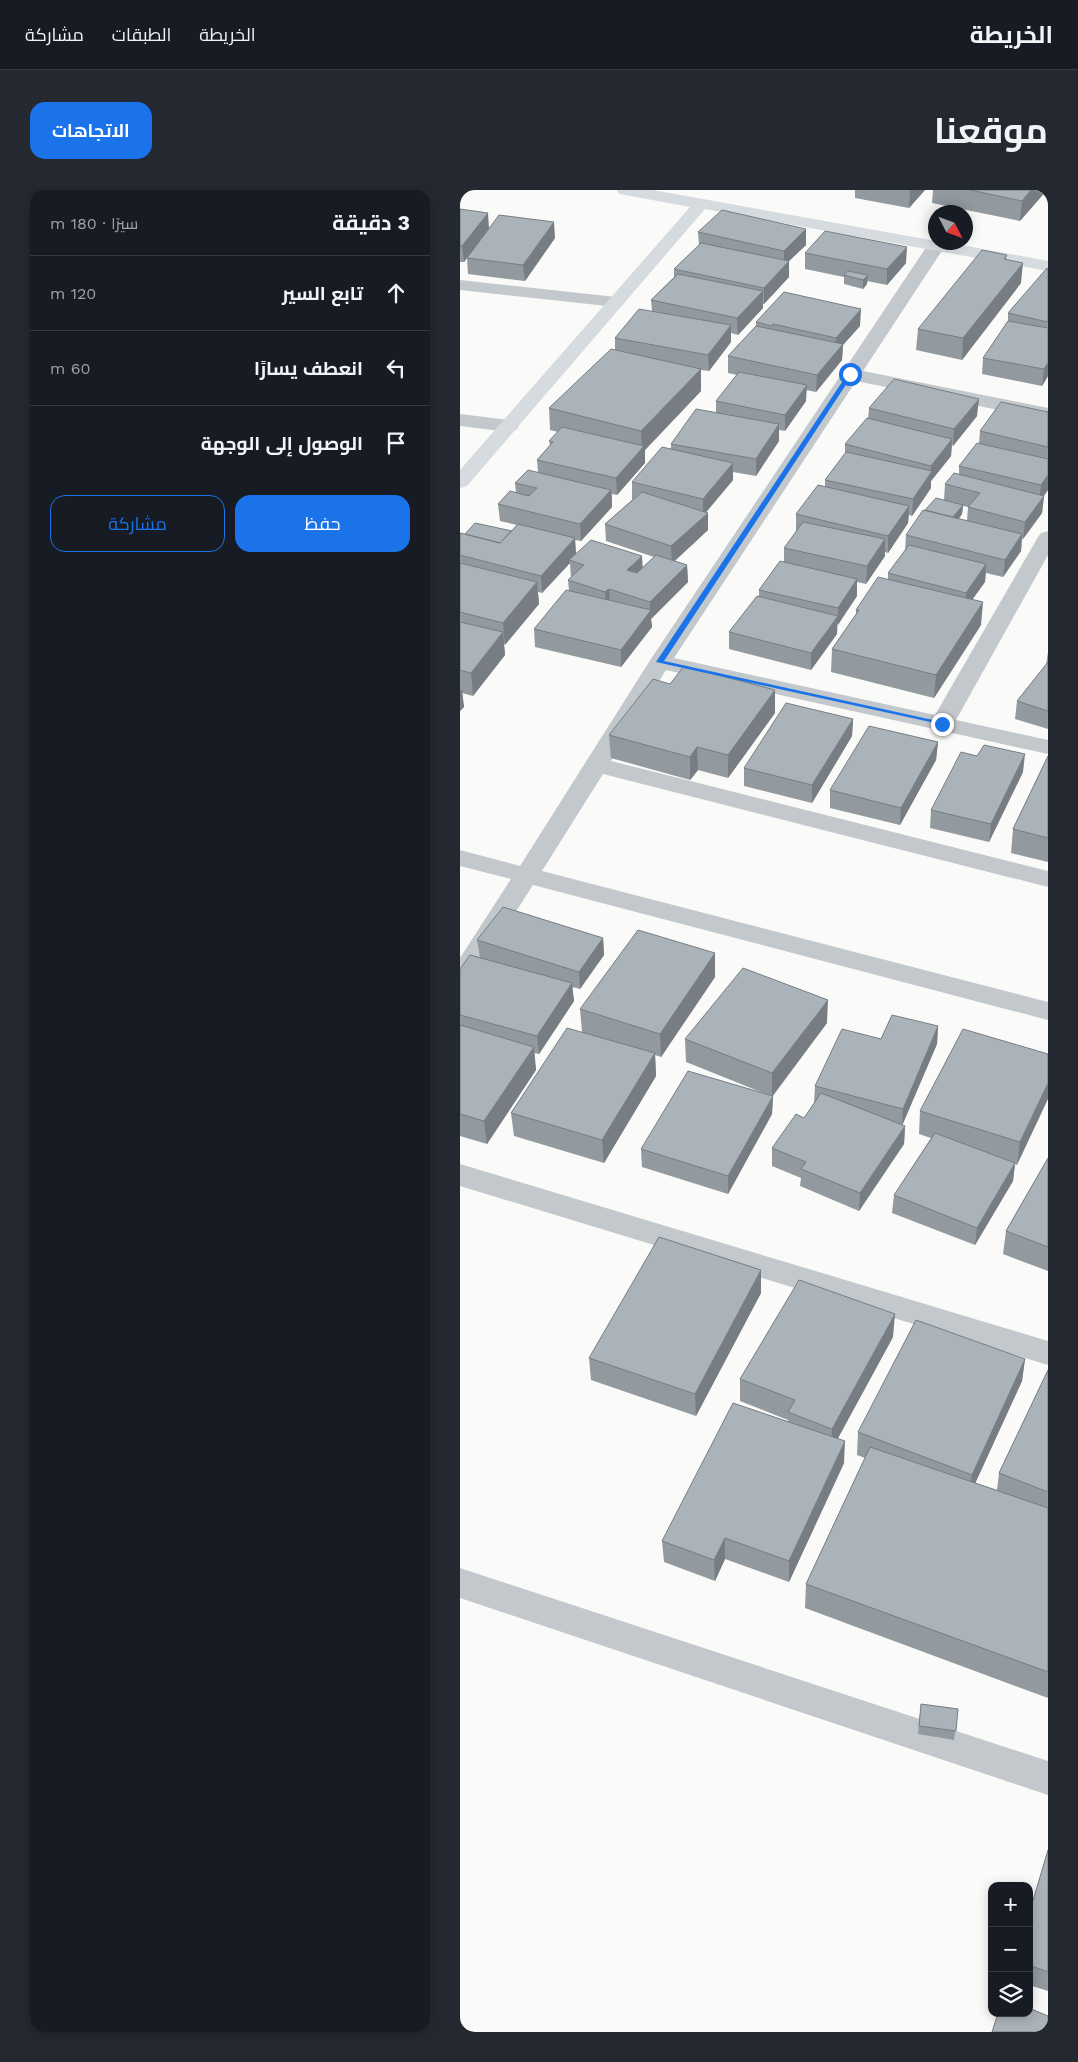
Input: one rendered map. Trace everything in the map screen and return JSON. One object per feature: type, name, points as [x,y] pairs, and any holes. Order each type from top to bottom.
[{"type":"street","points":[[626,190],[928,245]]},
{"type":"street","points":[[460,482],[701,204]]},
{"type":"street","points":[[460,979],[660,662],[933,250]]},
{"type":"street","points":[[958,250],[1048,266]]},
{"type":"street","points":[[460,285],[616,302]]},
{"type":"street","points":[[850,374],[1048,414]]},
{"type":"street","points":[[460,420],[508,426]]},
{"type":"street","points":[[942,724],[1048,537]]},
{"type":"street","points":[[660,662],[1048,747]]},
{"type":"street","points":[[596,765],[1048,879]]},
{"type":"street","points":[[460,858],[1048,1011]]},
{"type":"street","points":[[460,1175],[1048,1353]]},
{"type":"street","points":[[460,1583],[1048,1778]]},
{"type":"building","points":[[970,190],[1031,190],[1022,201]]},
{"type":"building","points":[[460,209],[488,213],[462,246],[460,246]]},
{"type":"building","points":[[722,210],[806,229],[784,251],[698,232]]},
{"type":"building","points":[[499,215],[554,222],[523,265],[467,258]]},
{"type":"building","points":[[825,231],[907,247],[887,269],[805,253]]},
{"type":"building","points":[[701,243],[789,261],[764,288],[674,269]]},
{"type":"building","points":[[982,250],[1007,255],[1004,259],[1023,263],[963,338],[918,329]]},
{"type":"building","points":[[1047,268],[1048,322],[1008,313]]},
{"type":"building","points":[[848,271],[868,275],[863,280],[844,275]]},
{"type":"building","points":[[678,274],[763,291],[737,318],[651,300]]},
{"type":"building","points":[[784,292],[861,309],[836,338],[756,322]]},
{"type":"building","points":[[639,309],[731,325],[708,355],[615,338]]},
{"type":"building","points":[[1008,321],[1048,328],[1048,363],[1044,369],[983,358]]},
{"type":"building","points":[[756,326],[843,344],[817,375],[728,356]]},
{"type":"building","points":[[611,349],[701,369],[641,431],[549,408]]},
{"type":"building","points":[[739,372],[807,385],[785,415],[716,401]]},
{"type":"building","points":[[894,379],[979,399],[954,429],[869,408]]},
{"type":"building","points":[[1001,402],[1048,412],[1048,447],[980,431]]},
{"type":"building","points":[[696,409],[779,424],[756,459],[671,444]]},
{"type":"building","points":[[867,418],[952,439],[931,466],[845,444]]},
{"type":"building","points":[[562,427],[644,446],[616,478],[537,460],[553,442],[549,441]]},
{"type":"building","points":[[977,443],[1048,459],[1048,475],[1041,485],[959,466]]},
{"type":"building","points":[[662,447],[733,463],[703,499],[632,482]]},
{"type":"building","points":[[846,452],[932,471],[913,499],[825,480]]},
{"type":"building","points":[[528,470],[611,490],[580,524],[498,504],[510,491],[529,496],[537,488],[515,483]]},
{"type":"building","points":[[954,473],[1044,496],[1025,522],[968,507],[980,493],[945,484]]},
{"type":"building","points":[[818,485],[909,506],[888,536],[796,514]]},
{"type":"building","points":[[642,492],[708,513],[671,546],[605,524]]},
{"type":"building","points":[[936,498],[963,505],[953,517],[925,510]]},
{"type":"building","points":[[923,510],[1022,534],[1005,560],[906,535]]},
{"type":"building","points":[[803,522],[885,539],[867,566],[784,548]]},
{"type":"building","points":[[475,523],[512,531],[500,543],[465,534]]},
{"type":"building","points":[[518,524],[575,538],[541,576],[460,555],[460,533],[500,543]]},
{"type":"building","points":[[591,540],[642,556],[627,570],[637,573],[656,555],[687,565],[650,602],[609,589],[605,592],[568,580],[584,565],[569,560]]},
{"type":"building","points":[[909,545],[986,564],[966,593],[888,573]]},
{"type":"building","points":[[780,561],[857,579],[838,608],[759,590]]},
{"type":"building","points":[[460,563],[537,582],[503,623],[460,612]]},
{"type":"building","points":[[878,577],[983,602],[936,675],[832,649],[859,610],[856,610]]},
{"type":"building","points":[[566,590],[651,610],[621,650],[534,629]]},
{"type":"building","points":[[757,596],[838,616],[811,653],[729,632]]},
{"type":"building","points":[[460,622],[503,632],[471,673],[460,670]]},
{"type":"building","points":[[1048,662],[1048,711],[1017,701]]},
{"type":"building","points":[[684,666],[775,690],[728,755],[697,747],[690,757],[609,735],[653,679],[670,684]]},
{"type":"building","points":[[786,703],[853,719],[812,785],[744,768]]},
{"type":"building","points":[[869,726],[938,742],[901,808],[830,790]]},
{"type":"building","points":[[984,745],[1025,754],[991,824],[931,810],[961,752],[977,756]]},
{"type":"building","points":[[1048,756],[1048,838],[1013,829]]},
{"type":"building","points":[[503,907],[603,938],[579,972],[477,940]]},
{"type":"building","points":[[638,930],[715,953],[660,1034],[580,1009]]},
{"type":"building","points":[[470,955],[572,983],[537,1036],[460,1015],[460,969]]},
{"type":"building","points":[[743,968],[828,1000],[772,1073],[685,1039]]},
{"type":"building","points":[[892,1015],[938,1026],[903,1109],[815,1086],[842,1029],[881,1039]]},
{"type":"building","points":[[460,1025],[534,1047],[484,1121],[460,1114]]},
{"type":"building","points":[[567,1028],[655,1053],[602,1140],[511,1113]]},
{"type":"building","points":[[963,1029],[1048,1054],[1048,1083],[1020,1142],[920,1111]]},
{"type":"building","points":[[688,1071],[773,1096],[728,1176],[641,1149]]},
{"type":"building","points":[[821,1093],[905,1126],[860,1193],[801,1169],[806,1162],[772,1148],[796,1114],[804,1118]]},
{"type":"building","points":[[935,1133],[1015,1163],[977,1228],[894,1195]]},
{"type":"building","points":[[1048,1158],[1048,1247],[1006,1231]]},
{"type":"building","points":[[659,1237],[761,1270],[695,1394],[589,1358]]},
{"type":"building","points":[[799,1280],[895,1314],[832,1429],[788,1412],[795,1400],[740,1379]]},
{"type":"building","points":[[916,1320],[1025,1359],[972,1475],[858,1432]]},
{"type":"building","points":[[1048,1370],[1048,1492],[999,1473]]},
{"type":"building","points":[[733,1403],[845,1441],[789,1561],[725,1538],[714,1560],[662,1541]]},
{"type":"building","points":[[870,1447],[1048,1508],[1048,1672],[806,1584]]},
{"type":"building","points":[[921,1704],[958,1709],[956,1731],[919,1726]]},
{"type":"building","points":[[1048,1850],[1048,1972],[1033,1966],[1033,1901]]},
{"type":"building","points":[[1033,2010],[1048,2016],[1048,2032],[992,2032],[997,2017],[1033,2017]]},
{"type":"route","points":[[850,374],[660,662],[942,724]]}]
